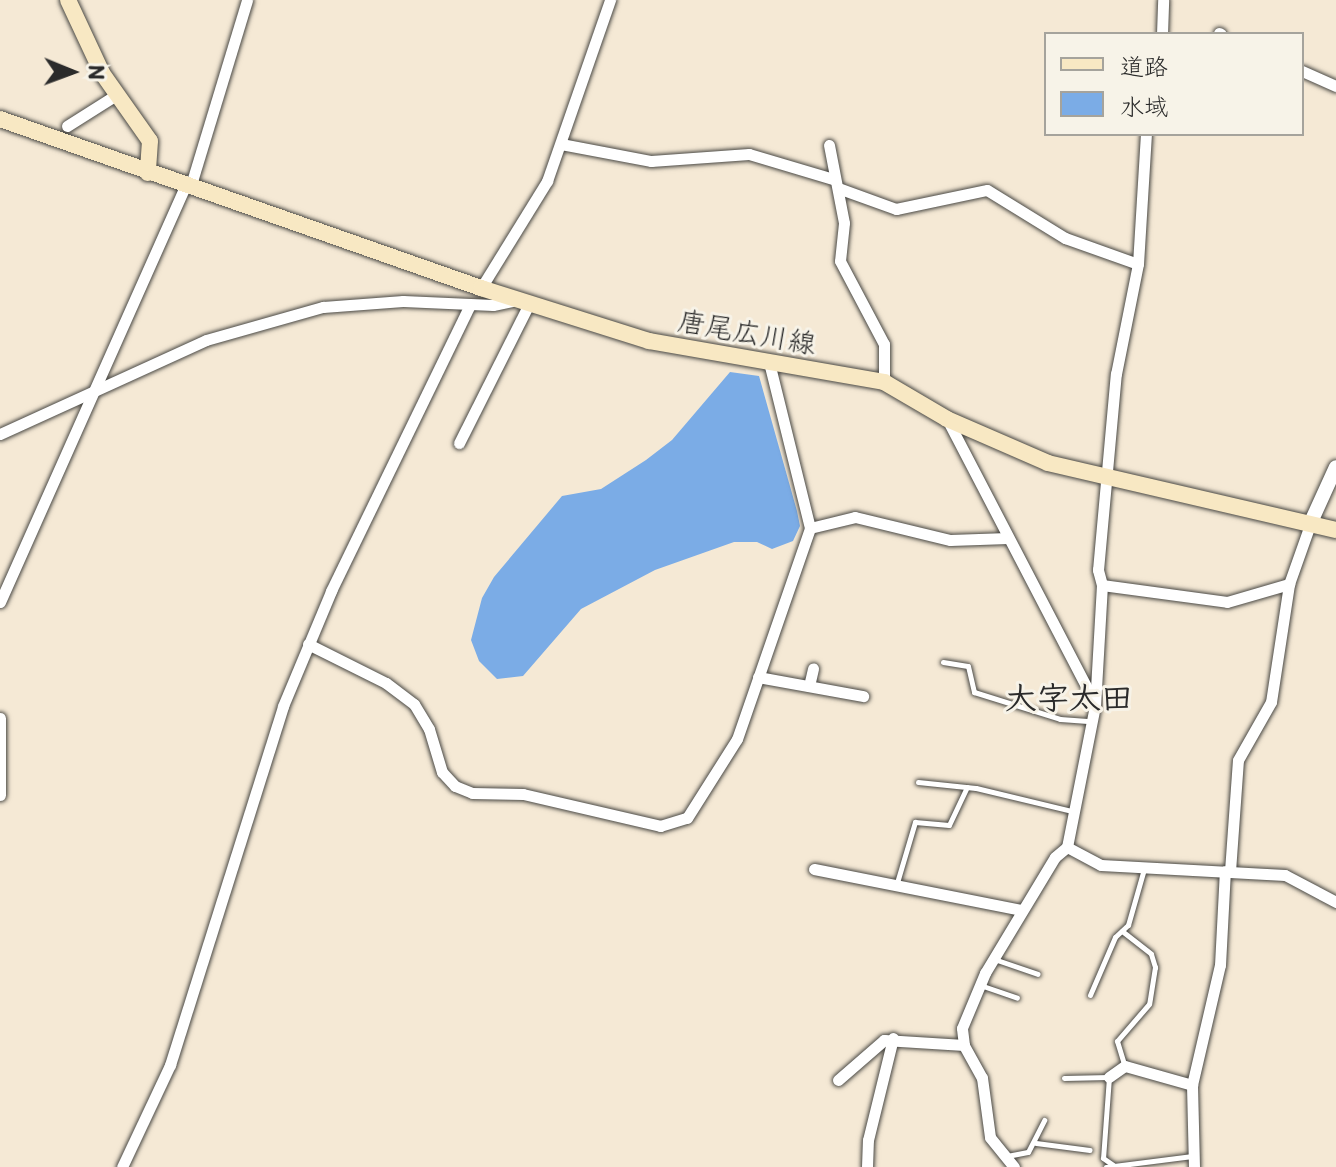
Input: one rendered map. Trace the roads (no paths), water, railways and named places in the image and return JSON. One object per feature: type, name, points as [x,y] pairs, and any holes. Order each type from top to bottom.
[{"type":"main road","points":[[68,0],[116,95],[150,141],[148,173]]},
{"type":"main road","name":"唐尾広川線","points":[[0,119],[188,188],[523,302],[649,341],[884,382],[947,419],[1005,447],[1108,479],[1336,530]]},
{"type":"street","points":[[0,602],[188,188],[247,0]]},
{"type":"street","points":[[481,288],[547,181],[610,0]]},
{"type":"street","points":[[1162,32],[1163,0]]},
{"type":"street","points":[[1304,72],[1336,86]]},
{"type":"street","points":[[67,126],[116,95]]},
{"type":"street","points":[[1014,1167],[990,1137],[982,1078],[964,1045],[962,1028],[993,959],[1055,857],[1067,847],[1091,721],[1102,585],[1098,570],[1116,374],[1138,264],[1146,136]]},
{"type":"street","points":[[561,144],[651,161],[749,154],[835,183],[896,209],[987,190],[1065,238],[1138,264]]},
{"type":"street","points":[[829,145],[844,223],[840,261],[884,344],[884,382]]},
{"type":"street","points":[[0,434],[95,388],[206,340],[323,307],[403,301],[470,305],[523,302],[459,443]]},
{"type":"street","points":[[122,1167],[170,1065],[283,706],[308,644],[470,305]]},
{"type":"street","points":[[308,644],[386,683],[414,704],[429,729],[442,772],[455,786],[472,793],[523,794],[660,826],[687,818],[724,763],[810,528],[769,362]]},
{"type":"street","points":[[947,419],[1092,697]]},
{"type":"street","points":[[1193,1161],[1192,1085],[1220,965],[1238,760],[1271,702],[1289,584],[1311,522],[1336,467]]},
{"type":"street","points":[[810,528],[855,517],[950,540],[1008,538]]},
{"type":"street","points":[[1102,585],[1227,602],[1289,584]]},
{"type":"street","points":[[809,686],[813,668]]},
{"type":"street","points":[[758,677],[863,696]]},
{"type":"street","points":[[0,718],[0,795]]},
{"type":"street","points":[[1067,847],[1101,865],[1285,875],[1336,902]]},
{"type":"street","points":[[814,869],[1022,910]]},
{"type":"street","points":[[838,1080],[884,1040],[893,1038],[964,1045]]},
{"type":"street","points":[[867,1167],[893,1038]]},
{"type":"street","points":[[1109,1077],[1125,1066],[1192,1085]]},
{"type":"lane","points":[[943,662],[968,666],[974,692],[1060,719],[1091,721]]},
{"type":"lane","points":[[918,782],[967,787],[1072,811]]},
{"type":"lane","points":[[896,887],[915,822],[949,825],[967,787]]},
{"type":"lane","points":[[1090,995],[1122,931],[1128,925],[1144,867]]},
{"type":"lane","points":[[1122,931],[1151,954],[1155,967],[1149,1004],[1117,1041],[1125,1066]]},
{"type":"lane","points":[[993,959],[1038,974]]},
{"type":"lane","points":[[980,985],[1017,998]]},
{"type":"lane","points":[[1064,1078],[1109,1077],[1103,1158],[1109,1166],[1193,1161]]},
{"type":"lane","points":[[1006,1156],[1028,1152],[1036,1143],[1044,1120]]},
{"type":"lane","points":[[1036,1143],[1090,1150]]},
{"type":"water","points":[[730,372],[759,376],[797,511],[800,526],[793,541],[772,549],[757,542],[734,542],[655,570],[581,609],[523,676],[497,679],[479,661],[471,640],[482,598],[494,577],[562,496],[601,489],[646,460],[672,440]]},
{"type":"district","name":"大字太田","points":[[1069,698]]}]
